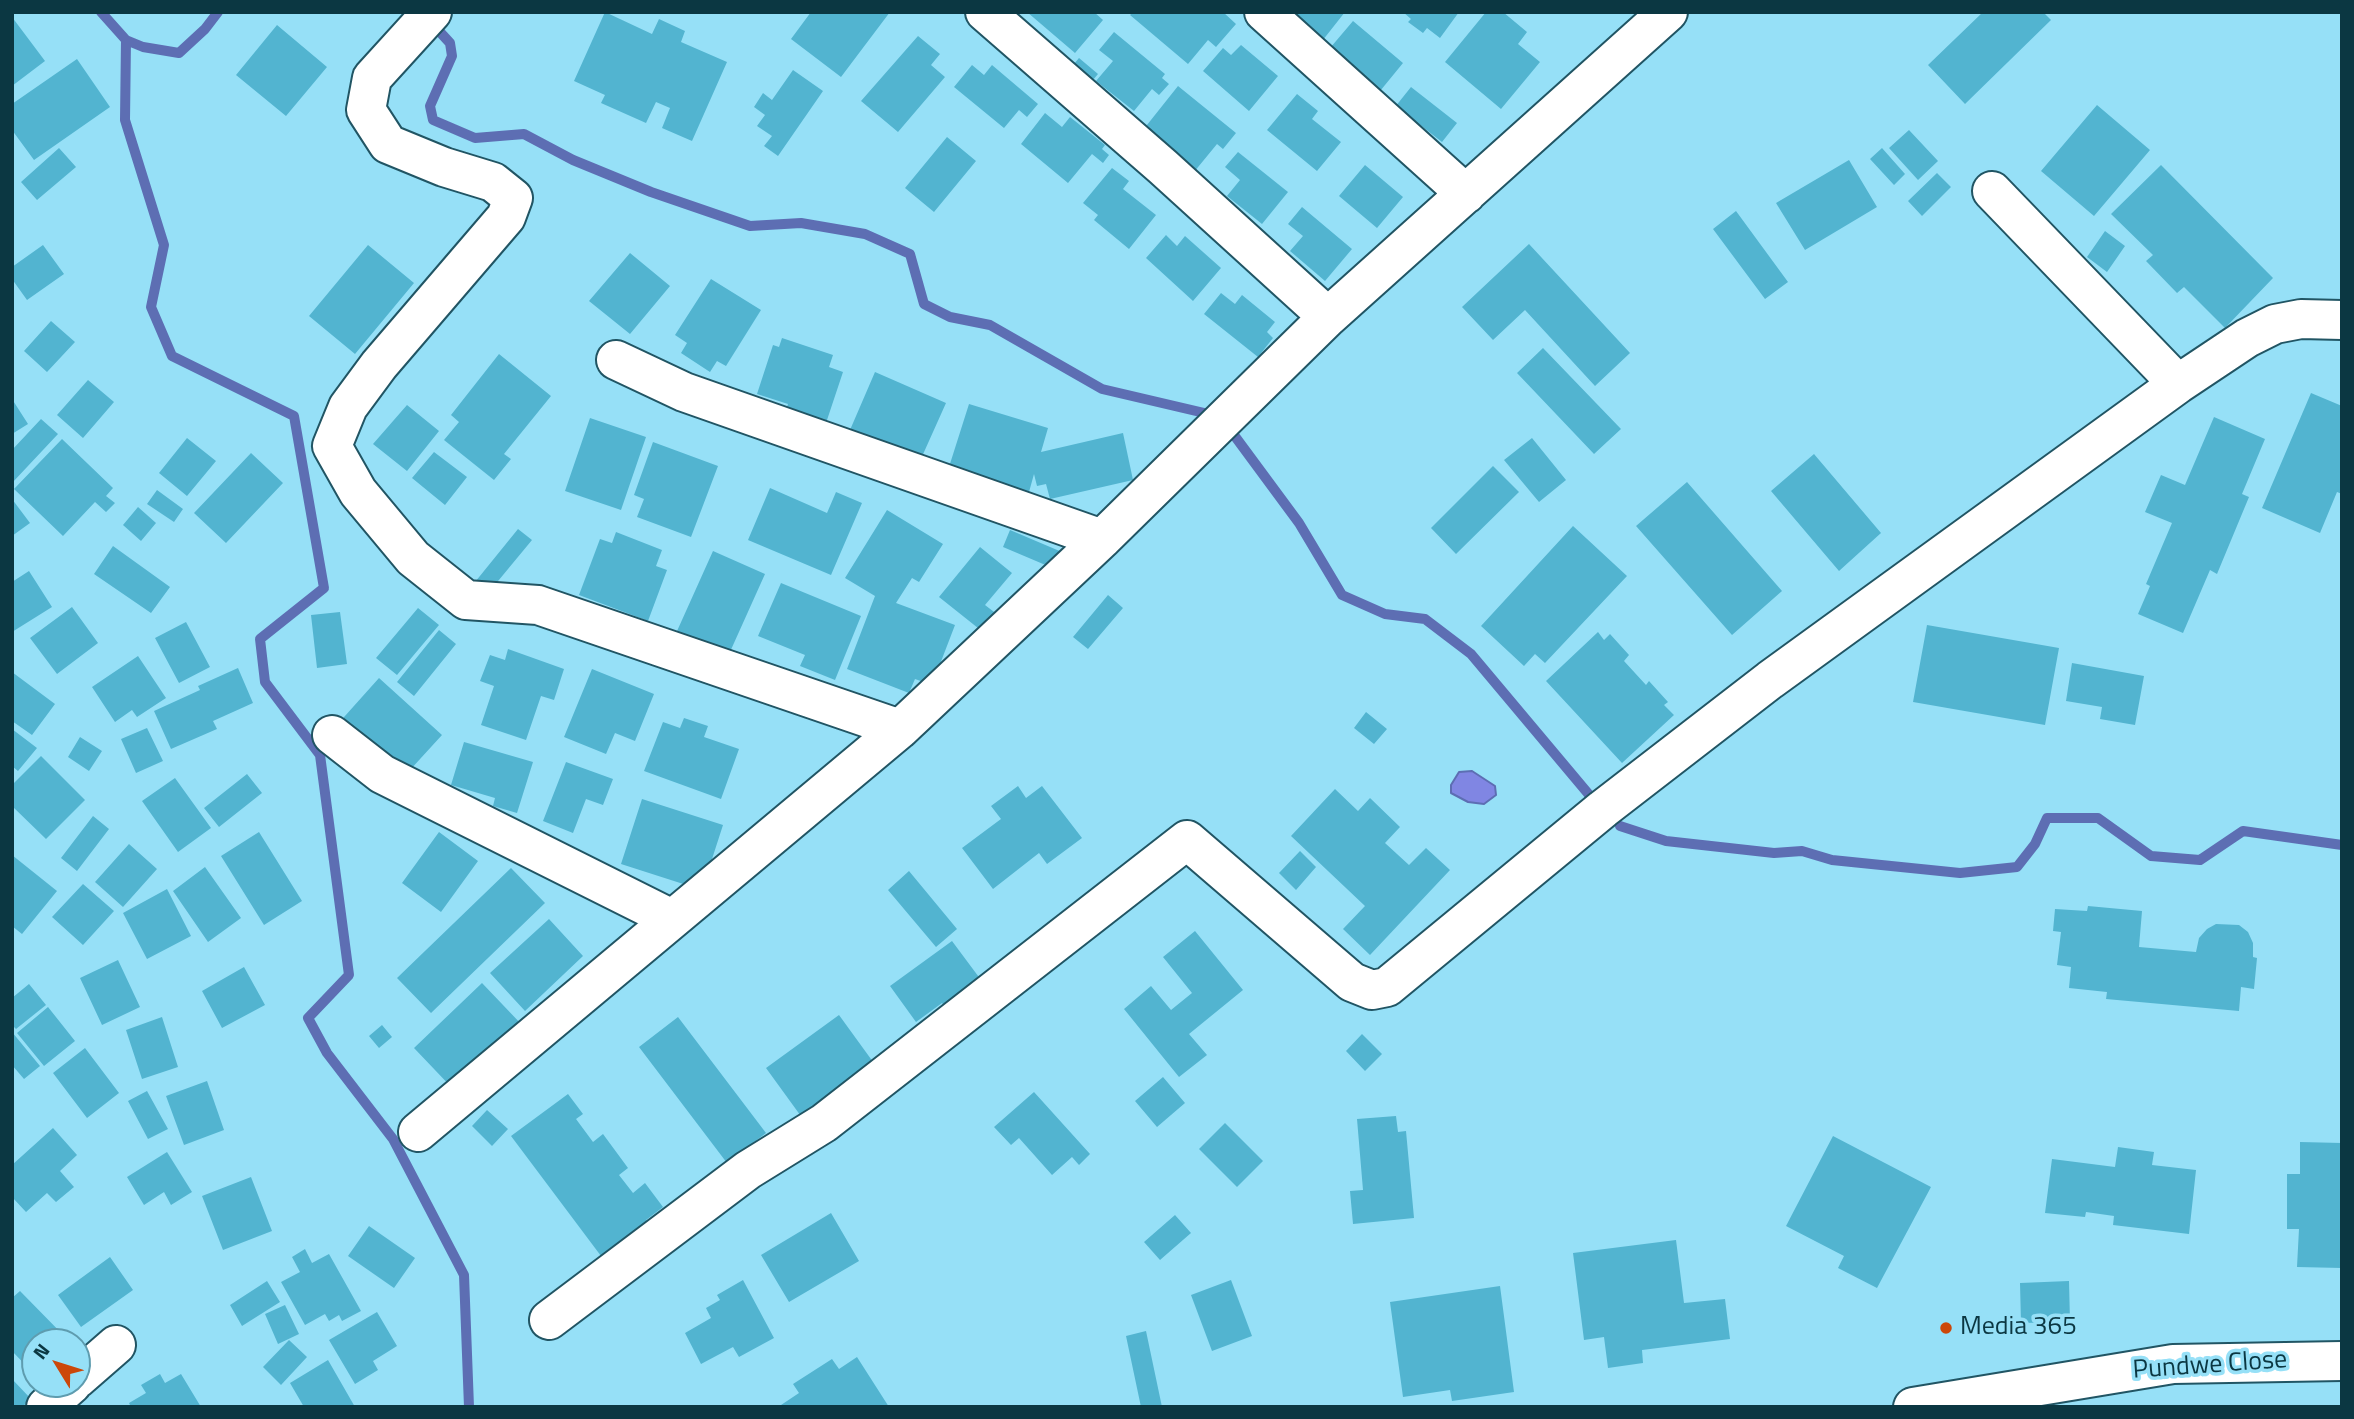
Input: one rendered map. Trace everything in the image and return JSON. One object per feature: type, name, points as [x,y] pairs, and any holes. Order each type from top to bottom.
[{"type":"street","points":[[432,12],[372,78],[366,110],[388,144],[444,167],[494,182],[513,198],[506,217],[379,365],[348,407],[332,446],[358,492],[413,558],[466,600],[538,605],[900,729]]},
{"type":"street","points":[[985,12],[1163,167],[1328,317]]},
{"type":"street","points":[[1264,12],[1466,194]]},
{"type":"street","points":[[418,1132],[900,729],[1102,539],[1328,317],[1668,12]]},
{"type":"street","points":[[1992,191],[2178,384]]},
{"type":"street","points":[[549,1320],[748,1170],[824,1123],[1187,840],[1352,982],[1372,989],[1387,987],[1604,809],[1770,680],[2178,384],[2247,338],[2275,324],[2301,319],[2342,320]]},
{"type":"street","points":[[616,360],[684,392],[1102,539]]},
{"type":"street","points":[[332,734],[382,774],[672,919]]},
{"type":"street","points":[[91,1367],[116,1345]]},
{"type":"street","name":"Pundwe Close","points":[[1913,1407],[2173,1364],[2342,1361]]},
{"type":"water","points":[[1472,771],[1495,786],[1496,795],[1484,804],[1468,802],[1451,793],[1451,785],[1459,772]]},
{"type":"building","points":[[605,12],[652,34],[659,19],[685,31],[681,42],[727,62],[692,141],[662,128],[670,108],[656,102],[646,123],[601,103],[605,95],[574,81]]},
{"type":"building","points":[[811,12],[890,12],[841,77],[791,39]]},
{"type":"building","points":[[1027,12],[1094,12],[1103,20],[1075,53]]},
{"type":"building","points":[[1133,12],[1223,12],[1236,24],[1216,47],[1208,40],[1188,64],[1130,15]]},
{"type":"building","points":[[1267,12],[1345,12],[1315,50]]},
{"type":"building","points":[[1403,12],[1459,12],[1440,38],[1427,28],[1423,33],[1408,22],[1411,19]]},
{"type":"building","points":[[1486,12],[1503,12],[1527,32],[1518,44],[1540,62],[1501,109],[1445,62]]},
{"type":"building","points":[[1983,12],[2043,12],[2051,20],[1965,104],[1928,65]]},
{"type":"building","points":[[12,17],[45,61],[12,86]]},
{"type":"building","points":[[1353,21],[1403,63],[1376,96],[1325,54]]},
{"type":"building","points":[[277,25],[327,67],[286,116],[236,75]]},
{"type":"building","points":[[1114,32],[1165,74],[1162,78],[1169,84],[1159,95],[1152,89],[1134,111],[1096,81],[1113,61],[1099,50]]},
{"type":"building","points":[[918,36],[940,54],[931,65],[945,77],[898,132],[861,101]]},
{"type":"building","points":[[1241,45],[1278,76],[1249,111],[1203,71],[1223,48],[1231,55]]},
{"type":"building","points":[[1079,58],[1098,74],[1087,87],[1068,71]]},
{"type":"building","points":[[77,59],[110,107],[34,160],[12,130],[12,104]]},
{"type":"building","points":[[972,65],[984,75],[992,65],[1038,104],[1027,117],[1019,110],[1004,128],[954,87]]},
{"type":"building","points":[[793,70],[823,91],[778,156],[764,146],[772,136],[757,126],[765,115],[754,107],[763,93],[772,100]]},
{"type":"building","points":[[1178,86],[1236,133],[1223,149],[1217,144],[1194,172],[1143,130]]},
{"type":"building","points":[[1411,87],[1457,123],[1442,142],[1410,117],[1405,123],[1391,112]]},
{"type":"building","points":[[1297,94],[1318,111],[1312,119],[1341,142],[1317,171],[1267,130]]},
{"type":"building","points":[[2097,105],[2150,150],[2094,216],[2041,171]]},
{"type":"building","points":[[1045,113],[1062,127],[1070,117],[1105,145],[1102,149],[1109,155],[1103,163],[1092,154],[1068,183],[1021,144]]},
{"type":"building","points":[[1909,130],[1938,161],[1918,180],[1889,148]]},
{"type":"building","points":[[947,137],[976,161],[934,212],[905,188]]},
{"type":"building","points":[[59,148],[76,167],[37,200],[21,182]]},
{"type":"building","points":[[1882,148],[1905,174],[1894,185],[1870,159]]},
{"type":"building","points":[[1238,152],[1288,192],[1262,224],[1227,196],[1240,180],[1225,167]]},
{"type":"building","points":[[1849,160],[1877,207],[1805,250],[1776,203]]},
{"type":"building","points":[[1365,165],[1403,197],[1377,228],[1339,196]]},
{"type":"building","points":[[2161,165],[2273,278],[2225,328],[2184,287],[2177,293],[2146,261],[2153,255],[2111,214]]},
{"type":"building","points":[[1112,168],[1129,181],[1123,189],[1156,215],[1129,249],[1094,220],[1098,215],[1083,203]]},
{"type":"building","points":[[1937,173],[1951,187],[1922,216],[1908,201]]},
{"type":"building","points":[[1302,207],[1352,249],[1325,281],[1290,251],[1303,236],[1288,224]]},
{"type":"building","points":[[1736,211],[1788,282],[1765,299],[1713,229]]},
{"type":"building","points":[[2105,231],[2125,246],[2107,272],[2087,257]]},
{"type":"building","points":[[1166,235],[1177,246],[1185,236],[1221,268],[1193,301],[1146,258]]},
{"type":"building","points":[[1529,244],[1630,353],[1595,386],[1525,310],[1493,340],[1462,307]]},
{"type":"building","points":[[43,245],[64,274],[27,300],[12,279],[12,267]]},
{"type":"building","points":[[368,245],[414,283],[355,354],[309,316]]},
{"type":"building","points":[[630,253],[670,286],[630,334],[589,301]]},
{"type":"building","points":[[711,279],[761,310],[726,366],[717,361],[710,372],[681,353],[687,343],[675,335]]},
{"type":"building","points":[[1221,293],[1235,304],[1242,295],[1275,322],[1267,332],[1273,338],[1258,357],[1204,314]]},
{"type":"building","points":[[51,321],[75,342],[47,372],[24,351]]},
{"type":"building","points":[[782,338],[833,355],[829,367],[843,372],[826,423],[786,410],[788,404],[757,394],[773,345],[779,347]]},
{"type":"building","points":[[1543,348],[1621,429],[1594,454],[1517,373]]},
{"type":"building","points":[[499,354],[551,396],[504,454],[511,459],[494,480],[444,440],[459,422],[451,415]]},
{"type":"building","points":[[875,372],[946,403],[920,461],[850,430]]},
{"type":"building","points":[[88,380],[114,402],[83,438],[57,415]]},
{"type":"building","points":[[2311,393],[2342,406],[2342,494],[2337,492],[2320,533],[2262,508]]},
{"type":"building","points":[[12,399],[28,424],[12,434]]},
{"type":"building","points":[[969,404],[1048,428],[1041,452],[1123,433],[1133,480],[1050,499],[1046,484],[1037,486],[1034,474],[1029,492],[949,467]]},
{"type":"building","points":[[407,405],[439,431],[407,471],[373,444]]},
{"type":"building","points":[[2214,417],[2265,439],[2242,494],[2249,497],[2217,574],[2210,570],[2183,633],[2138,614],[2150,586],[2146,584],[2172,523],[2145,512],[2161,475],[2185,485]]},
{"type":"building","points":[[590,418],[646,437],[621,510],[565,491]]},
{"type":"building","points":[[41,419],[58,434],[12,483],[12,450]]},
{"type":"building","points":[[187,438],[216,461],[187,496],[159,473]]},
{"type":"building","points":[[1532,438],[1566,480],[1539,502],[1504,460]]},
{"type":"building","points":[[62,439],[113,488],[106,496],[115,503],[106,512],[95,502],[63,536],[14,489]]},
{"type":"building","points":[[653,442],[718,466],[691,537],[637,517],[644,499],[634,495]]},
{"type":"building","points":[[434,452],[467,477],[445,505],[412,478]]},
{"type":"building","points":[[251,453],[283,483],[226,543],[194,513]]},
{"type":"building","points":[[1814,454],[1881,533],[1839,571],[1771,491]]},
{"type":"building","points":[[1493,466],[1519,492],[1456,554],[1431,528]]},
{"type":"building","points":[[1687,482],[1782,591],[1732,635],[1636,526]]},
{"type":"building","points":[[770,488],[827,513],[836,492],[862,503],[831,575],[748,540]]},
{"type":"building","points":[[157,490],[183,509],[174,522],[147,504]]},
{"type":"building","points":[[12,499],[30,523],[12,536]]},
{"type":"building","points":[[138,507],[156,523],[141,541],[123,525]]},
{"type":"building","points":[[887,510],[943,544],[919,582],[912,578],[896,603],[955,625],[932,685],[915,679],[909,693],[847,669],[875,596],[845,578]]},
{"type":"building","points":[[1573,526],[1627,576],[1545,663],[1535,654],[1524,666],[1481,626]]},
{"type":"building","points":[[518,529],[532,540],[484,598],[471,587]]},
{"type":"building","points":[[1010,530],[1069,555],[1062,572],[1003,547]]},
{"type":"building","points":[[616,532],[662,550],[656,566],[667,570],[648,621],[579,595],[600,539],[612,543]]},
{"type":"building","points":[[113,546],[170,587],[151,613],[94,574]]},
{"type":"building","points":[[980,547],[1012,573],[985,605],[998,615],[983,632],[939,597]]},
{"type":"building","points":[[713,551],[765,574],[725,663],[673,640]]},
{"type":"building","points":[[29,571],[52,607],[12,632],[12,582]]},
{"type":"building","points":[[781,583],[861,616],[835,680],[800,666],[805,655],[758,636]]},
{"type":"building","points":[[1108,595],[1123,608],[1088,649],[1073,637]]},
{"type":"building","points":[[72,607],[98,643],[57,674],[30,638]]},
{"type":"building","points":[[418,608],[439,625],[397,675],[376,658]]},
{"type":"building","points":[[340,612],[347,664],[317,668],[311,615]]},
{"type":"building","points":[[186,622],[210,667],[179,683],[155,638]]},
{"type":"building","points":[[1927,625],[2059,648],[2045,725],[1913,702]]},
{"type":"building","points":[[439,630],[456,644],[414,696],[397,682]]},
{"type":"building","points":[[1598,632],[1604,640],[1610,634],[1629,655],[1624,661],[1646,685],[1649,681],[1668,702],[1664,705],[1674,715],[1622,763],[1546,681]]},
{"type":"building","points":[[508,649],[564,669],[554,700],[541,696],[526,740],[481,725],[494,686],[480,681],[490,655],[505,660]]},
{"type":"building","points":[[138,656],[166,698],[137,717],[132,710],[115,722],[92,687]]},
{"type":"building","points":[[2072,663],[2144,676],[2135,725],[2100,719],[2102,707],[2066,701]]},
{"type":"building","points":[[238,668],[253,703],[213,721],[217,729],[171,749],[154,711],[200,690],[198,686]]},
{"type":"building","points":[[592,669],[654,694],[635,741],[615,733],[606,754],[564,737]]},
{"type":"building","points":[[12,672],[55,704],[32,735],[12,721]]},
{"type":"building","points":[[379,678],[442,735],[399,782],[336,726]]},
{"type":"building","points":[[1366,712],[1387,729],[1374,744],[1354,728]]},
{"type":"building","points":[[684,718],[708,726],[704,737],[739,749],[721,799],[644,771],[663,722],[680,728]]},
{"type":"building","points":[[147,728],[163,761],[136,773],[121,739]]},
{"type":"building","points":[[12,729],[37,748],[18,771],[12,766]]},
{"type":"building","points":[[80,737],[102,751],[89,771],[68,757]]},
{"type":"building","points":[[464,742],[533,762],[517,813],[493,806],[495,798],[451,785]]},
{"type":"building","points":[[41,756],[85,800],[46,839],[12,806],[12,785]]},
{"type":"building","points":[[566,762],[613,779],[603,805],[586,799],[573,833],[543,821]]},
{"type":"building","points":[[247,774],[262,793],[219,827],[204,808]]},
{"type":"building","points":[[175,778],[211,828],[178,852],[142,801]]},
{"type":"building","points":[[1018,786],[1026,798],[1042,786],[1082,838],[1047,864],[1039,853],[993,889],[962,848],[1001,819],[991,806]]},
{"type":"building","points":[[1335,789],[1358,811],[1370,798],[1400,827],[1385,843],[1409,865],[1426,848],[1450,870],[1370,955],[1343,929],[1365,906],[1291,836]]},
{"type":"building","points":[[642,799],[723,825],[702,890],[621,864]]},
{"type":"building","points":[[93,816],[109,829],[77,871],[61,858]]},
{"type":"building","points":[[259,832],[302,901],[264,925],[221,856]]},
{"type":"building","points":[[439,832],[478,861],[441,912],[402,883]]},
{"type":"building","points":[[129,844],[157,869],[123,907],[95,882]]},
{"type":"building","points":[[1300,851],[1316,867],[1296,890],[1279,873]]},
{"type":"building","points":[[12,855],[57,891],[22,934],[12,926]]},
{"type":"building","points":[[205,867],[241,918],[208,942],[173,891]]},
{"type":"building","points":[[511,868],[545,903],[431,1013],[397,978]]},
{"type":"building","points":[[909,871],[957,929],[936,947],[888,890]]},
{"type":"building","points":[[83,884],[114,911],[83,945],[52,917]]},
{"type":"building","points":[[167,889],[191,936],[147,959],[123,913]]},
{"type":"building","points":[[2088,906],[2142,911],[2139,947],[2196,952],[2199,938],[2207,929],[2216,924],[2239,925],[2248,932],[2253,943],[2253,957],[2257,958],[2254,989],[2241,987],[2239,1011],[2106,999],[2107,992],[2069,988],[2071,967],[2057,965],[2061,932],[2053,931],[2055,909],[2087,911]]},
{"type":"building","points":[[549,919],[583,956],[525,1011],[490,973]]},
{"type":"building","points":[[1195,931],[1243,990],[1189,1034],[1207,1055],[1179,1077],[1124,1009],[1151,986],[1171,1010],[1192,993],[1163,957]]},
{"type":"building","points":[[952,941],[987,988],[951,1015],[942,1003],[916,1022],[890,986]]},
{"type":"building","points":[[118,960],[140,1007],[102,1025],[80,978]]},
{"type":"building","points":[[244,967],[265,1005],[222,1028],[202,991]]},
{"type":"building","points":[[482,983],[523,1026],[455,1091],[414,1048]]},
{"type":"building","points":[[29,984],[46,1005],[16,1029],[12,1025],[12,998]]},
{"type":"building","points":[[48,1007],[75,1041],[44,1066],[17,1033]]},
{"type":"building","points":[[839,1015],[876,1066],[803,1119],[766,1068]]},
{"type":"building","points":[[162,1017],[178,1067],[142,1079],[126,1030]]},
{"type":"building","points":[[678,1017],[766,1133],[727,1163],[639,1047]]},
{"type":"building","points":[[382,1025],[392,1037],[379,1048],[369,1036]]},
{"type":"building","points":[[12,1032],[40,1066],[24,1079],[12,1065]]},
{"type":"building","points":[[1362,1034],[1382,1054],[1365,1071],[1346,1051]]},
{"type":"building","points":[[85,1048],[119,1093],[87,1118],[53,1073]]},
{"type":"building","points":[[1163,1077],[1185,1103],[1157,1127],[1135,1101]]},
{"type":"building","points":[[207,1081],[224,1130],[184,1145],[166,1096]]},
{"type":"building","points":[[147,1091],[168,1129],[148,1139],[128,1101]]},
{"type":"building","points":[[1034,1092],[1090,1154],[1079,1165],[1072,1157],[1052,1175],[1019,1138],[1011,1145],[994,1127]]},
{"type":"building","points":[[568,1094],[583,1114],[576,1119],[593,1142],[603,1134],[628,1168],[619,1175],[633,1193],[645,1183],[663,1207],[646,1220],[653,1229],[607,1264],[511,1136]]},
{"type":"building","points":[[487,1110],[508,1129],[492,1146],[472,1126]]},
{"type":"building","points":[[1396,1116],[1398,1132],[1406,1131],[1414,1218],[1353,1224],[1350,1191],[1363,1190],[1357,1119]]},
{"type":"building","points":[[1225,1123],[1263,1161],[1237,1187],[1199,1149]]},
{"type":"building","points":[[53,1128],[77,1155],[60,1171],[74,1187],[56,1202],[47,1193],[26,1212],[12,1197],[12,1165]]},
{"type":"building","points":[[1833,1136],[1931,1187],[1877,1288],[1838,1268],[1844,1256],[1786,1226]]},
{"type":"building","points":[[2300,1142],[2342,1143],[2342,1268],[2297,1267],[2299,1229],[2287,1229],[2287,1174],[2300,1174]]},
{"type":"building","points":[[2118,1147],[2154,1152],[2152,1165],[2196,1170],[2189,1234],[2113,1225],[2114,1216],[2086,1212],[2085,1217],[2045,1213],[2052,1159],[2115,1167]]},
{"type":"building","points":[[167,1152],[192,1192],[171,1205],[164,1192],[144,1205],[127,1177]]},
{"type":"building","points":[[251,1177],[272,1231],[223,1250],[202,1196]]},
{"type":"building","points":[[831,1213],[859,1261],[789,1302],[761,1255]]},
{"type":"building","points":[[1175,1215],[1191,1233],[1160,1260],[1144,1242]]},
{"type":"building","points":[[369,1226],[415,1258],[394,1288],[348,1256]]},
{"type":"building","points":[[1676,1240],[1684,1303],[1725,1299],[1730,1339],[1642,1350],[1643,1363],[1608,1368],[1604,1337],[1584,1340],[1573,1253]]},
{"type":"building","points":[[305,1249],[312,1263],[329,1254],[361,1311],[342,1321],[339,1315],[329,1321],[325,1314],[305,1325],[281,1282],[300,1272],[292,1257]]},
{"type":"building","points":[[110,1257],[133,1290],[81,1327],[58,1295]]},
{"type":"building","points":[[743,1280],[774,1338],[739,1357],[733,1347],[701,1364],[685,1333],[711,1318],[706,1308],[720,1300],[717,1295]]},
{"type":"building","points":[[1231,1280],[1252,1336],[1212,1351],[1191,1295]]},
{"type":"building","points":[[267,1281],[280,1302],[242,1326],[230,1305]]},
{"type":"building","points":[[2069,1281],[2070,1322],[2021,1323],[2020,1283]]},
{"type":"building","points":[[1500,1286],[1514,1392],[1452,1401],[1450,1390],[1403,1397],[1390,1302]]},
{"type":"building","points":[[20,1291],[56,1328],[21,1328],[21,1360],[12,1351],[12,1298]]},
{"type":"building","points":[[285,1305],[299,1334],[278,1344],[265,1314]]},
{"type":"building","points":[[377,1312],[397,1346],[373,1361],[378,1370],[355,1384],[329,1340]]},
{"type":"building","points":[[1146,1331],[1162,1407],[1141,1407],[1126,1336]]},
{"type":"building","points":[[289,1340],[307,1357],[281,1385],[263,1367]]},
{"type":"building","points":[[857,1357],[889,1407],[778,1407],[799,1393],[793,1384],[832,1359],[839,1369]]},
{"type":"building","points":[[328,1360],[355,1407],[304,1407],[290,1383]]},
{"type":"building","points":[[160,1374],[165,1383],[181,1374],[201,1407],[131,1407],[129,1403],[146,1393],[141,1385]]},
{"type":"building","points":[[12,1379],[21,1388],[21,1398],[31,1399],[22,1407],[12,1407]]},
{"type":"waterway","points":[[101,12],[126,40],[125,120],[164,245],[151,307],[172,356],[294,416],[324,588],[260,639],[265,682],[320,755],[349,975],[308,1018],[327,1053],[393,1139],[464,1275],[469,1407]]},
{"type":"waterway","points":[[126,40],[143,47],[179,53],[205,29],[218,12]]},
{"type":"waterway","points":[[439,31],[450,43],[452,56],[430,106],[433,120],[475,138],[524,134],[573,160],[651,192],[750,226],[801,223],[865,234],[910,254],[924,304],[950,317],[990,325],[1102,389],[1213,415]]},
{"type":"waterway","points":[[1234,435],[1299,523],[1342,595],[1385,614],[1425,619],[1471,654],[1591,797]]},
{"type":"waterway","points":[[1620,826],[1666,841],[1774,853],[1802,851],[1832,860],[1960,873],[2017,867],[2035,844],[2047,818],[2098,818],[2151,856],[2200,860],[2243,831],[2342,845]]},
{"type":"place","name":"Media 365","points":[[1946,1328]]}]
